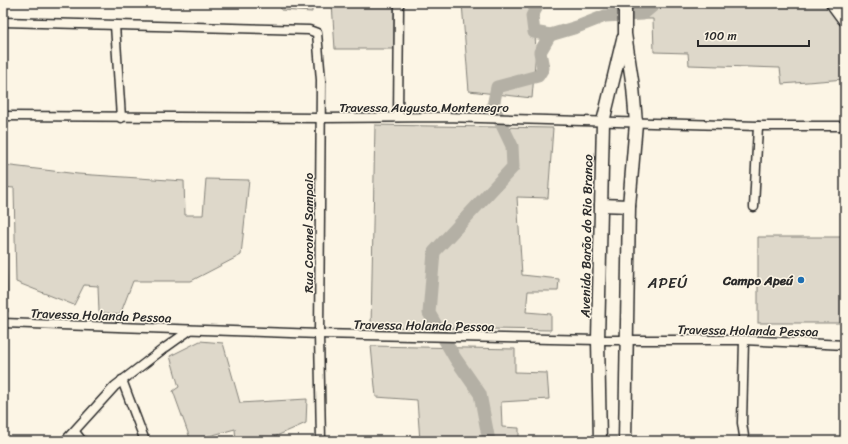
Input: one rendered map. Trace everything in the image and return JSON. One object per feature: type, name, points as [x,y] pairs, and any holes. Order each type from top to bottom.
[{"type":"highway","points":[[834,3],[845,18]]},
{"type":"main road","name":"Avenida Barão do Rio Branco","points":[[625,6],[625,30],[636,122],[629,206],[625,441]]},
{"type":"main road","name":"Avenida Barão do Rio Branco","points":[[600,441],[598,340],[603,122],[625,30]]},
{"type":"main road","points":[[601,205],[629,206]]},
{"type":"street","points":[[398,117],[399,3]]},
{"type":"street","points":[[3,22],[115,25],[121,118]]},
{"type":"street","name":"Rua Coronel Sampaio","points":[[115,25],[309,30],[317,33],[321,80],[319,334],[321,441]]},
{"type":"street","name":"Travessa Augusto Montenegro","points":[[3,116],[121,118],[486,118],[758,126],[845,126]]},
{"type":"street","points":[[754,207],[758,126]]},
{"type":"street","name":"Travessa Holanda Pessoa","points":[[3,324],[426,337],[598,340],[744,340],[845,345]]},
{"type":"street","points":[[65,441],[122,380],[190,330]]},
{"type":"street","points":[[744,340],[742,423],[746,441]]},
{"type":"street","points":[[122,380],[145,441]]},
{"type":"street","points":[[75,432],[82,441]]},
{"type":"shaded area","points":[[280,3],[312,3],[312,12],[281,10]]},
{"type":"shaded area","points":[[332,3],[394,3],[394,49],[335,49]]},
{"type":"shaded area","points":[[462,3],[533,3],[536,51],[532,98],[469,91]]},
{"type":"shaded area","points":[[641,3],[827,3],[845,27],[845,79],[782,84],[780,68],[689,65],[688,53],[654,52],[653,19],[641,19]]},
{"type":"shaded area","points":[[375,125],[553,128],[548,198],[517,197],[522,275],[559,279],[558,291],[528,291],[526,312],[551,314],[551,330],[371,327]]},
{"type":"shaded area","points":[[3,165],[78,174],[184,181],[185,215],[203,215],[206,179],[249,180],[241,255],[191,281],[133,281],[120,315],[99,312],[98,286],[84,285],[74,305],[16,282],[14,188],[3,187]]},
{"type":"shaded area","points":[[4,193],[8,312],[3,311]]},
{"type":"shaded area","name":"Campo Apeú","points":[[758,237],[845,237],[845,323],[758,323]]},
{"type":"shaded area","points":[[200,341],[223,343],[240,403],[307,399],[306,423],[265,441],[236,441],[235,429],[191,441],[173,391],[179,387],[170,356]]},
{"type":"shaded area","points":[[371,346],[515,349],[515,372],[547,373],[549,399],[501,402],[502,427],[519,428],[519,441],[420,441],[417,400],[376,397]]},
{"type":"waterway","points":[[539,3],[532,16],[534,32],[550,35],[577,27],[605,16],[643,14],[656,3]]},
{"type":"waterway","points":[[489,441],[480,394],[455,358],[429,313],[434,252],[513,167],[512,146],[493,106],[497,87],[538,76],[543,68],[540,52],[550,35]]},
{"type":"place","name":"Campo Apeú","points":[[801,280]]},
{"type":"district","name":"APEÚ","points":[[668,283]]}]
